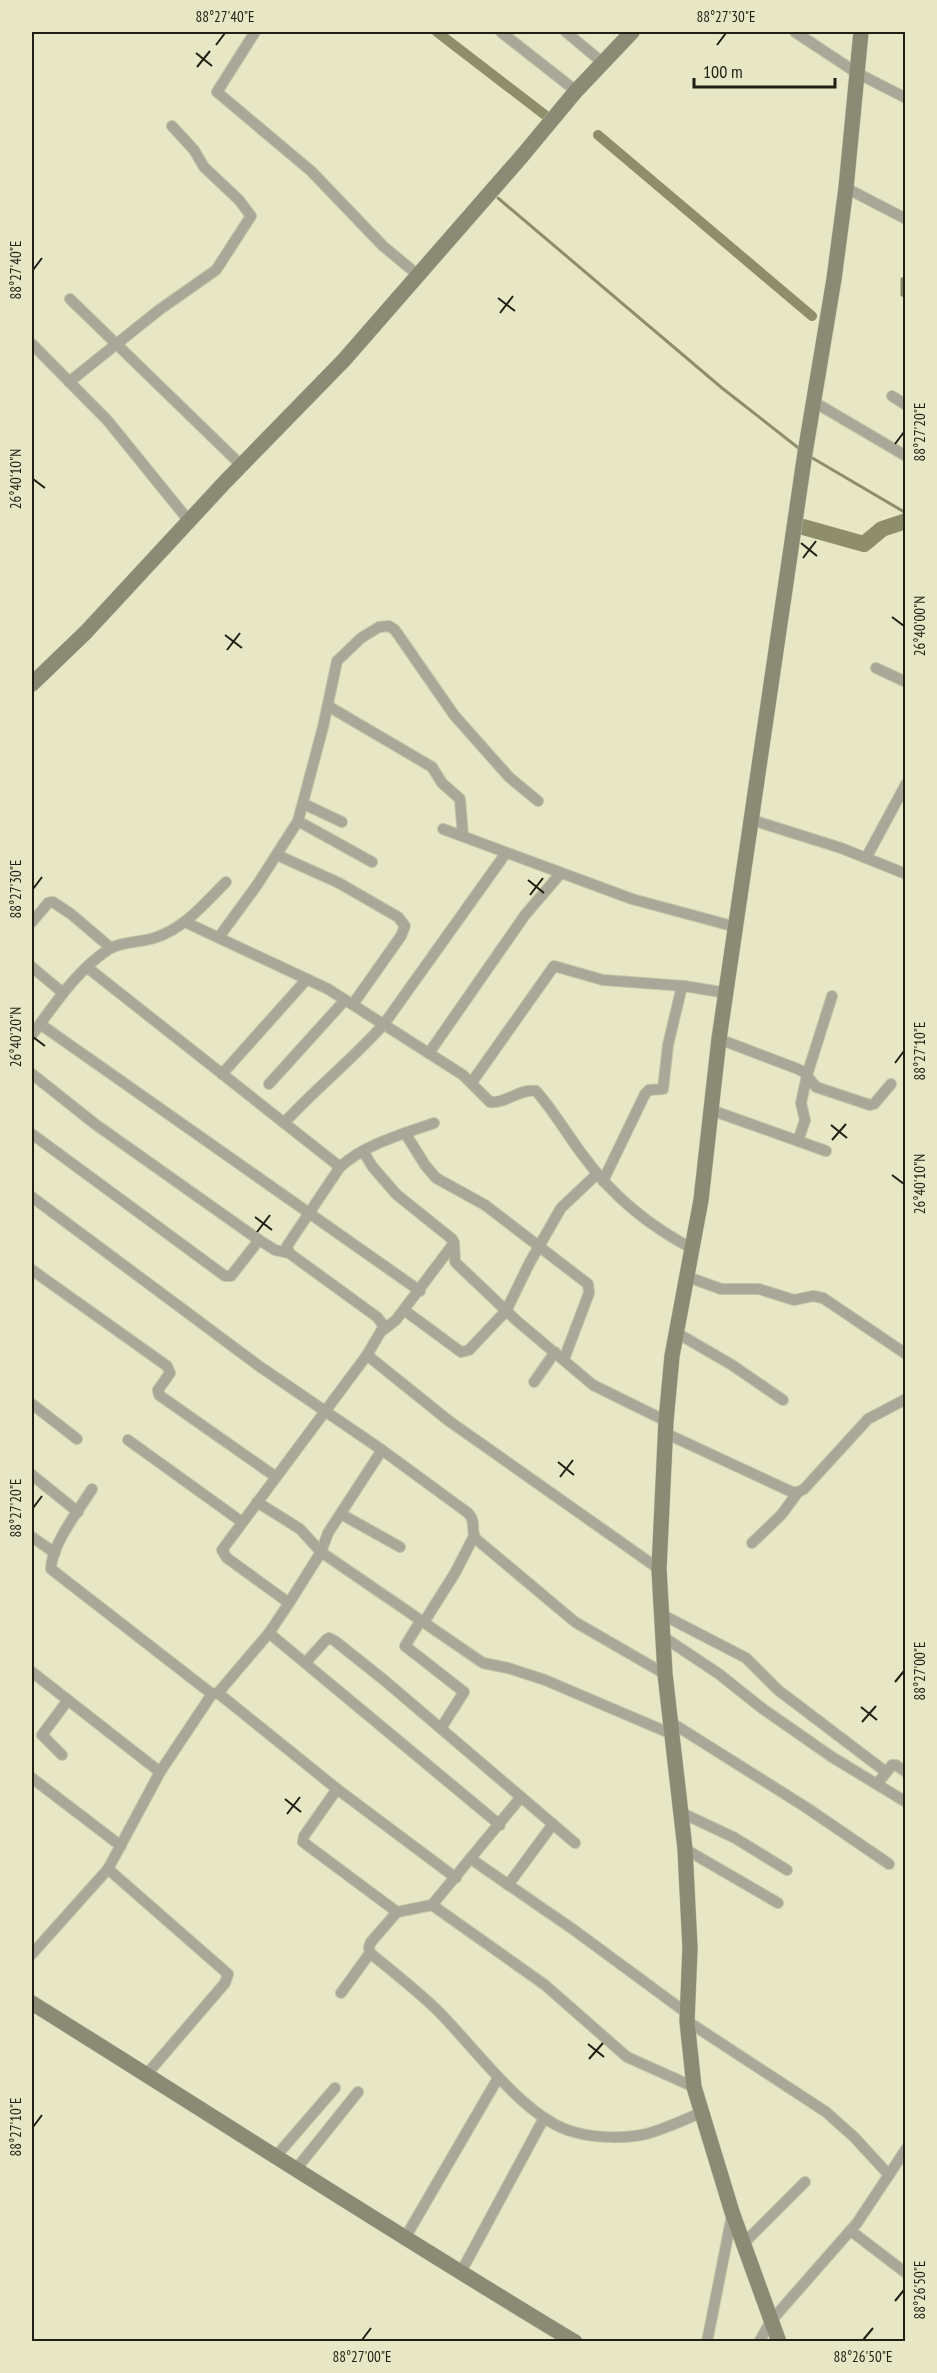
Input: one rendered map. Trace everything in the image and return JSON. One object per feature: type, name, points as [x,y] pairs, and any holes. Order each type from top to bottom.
[{"type":"street","points":[[255,32],[217,92],[292,154],[383,246],[418,275]]},
{"type":"street","points":[[501,32],[576,91]]},
{"type":"street","points":[[566,32],[603,63]]},
{"type":"street","points":[[32,684],[86,632],[344,360],[576,91],[632,32]]},
{"type":"street","points":[[795,32],[857,73],[906,98]]},
{"type":"street","points":[[779,2342],[745,2242],[732,2212],[694,2087],[687,2017],[690,1948],[686,1850],[665,1674],[665,1638],[659,1569],[672,1356],[701,1200],[719,1039],[834,279],[846,188],[861,32]]},
{"type":"street","points":[[69,382],[164,305],[216,270],[251,216],[239,200],[204,167],[194,150],[172,126]]},
{"type":"street","points":[[846,188],[906,219]]},
{"type":"street","points":[[70,299],[242,465]]},
{"type":"street","points":[[32,344],[108,421],[189,521]]},
{"type":"street","points":[[892,396],[906,405]]},
{"type":"street","points":[[814,402],[906,456]]},
{"type":"street","points":[[219,937],[298,821],[328,706],[337,661],[362,638],[379,627],[389,626],[402,639],[454,715],[509,777],[538,801]]},
{"type":"street","points":[[876,668],[906,682]]},
{"type":"street","points":[[328,706],[432,767],[442,783],[460,799],[463,836]]},
{"type":"street","points":[[866,858],[906,784]]},
{"type":"street","points":[[304,804],[342,822]]},
{"type":"street","points":[[752,820],[866,858],[906,874]]},
{"type":"street","points":[[298,821],[372,862]]},
{"type":"street","points":[[443,829],[632,899],[736,927]]},
{"type":"street","points":[[284,1122],[321,1083],[363,1047],[384,1024],[506,853]]},
{"type":"street","points":[[269,1084],[349,1002],[401,936],[405,926],[398,917],[339,883],[277,855]]},
{"type":"street","points":[[429,1053],[525,915],[561,873]]},
{"type":"street","points":[[32,1035],[63,993],[111,948],[119,944],[155,938],[185,922],[226,882]]},
{"type":"street","points":[[34,914],[52,902],[71,914],[111,948]]},
{"type":"street","points":[[185,922],[308,979],[349,1002],[472,1082],[487,1100],[494,1103],[529,1090],[536,1091],[612,1192],[651,1225],[693,1249]]},
{"type":"street","points":[[472,1082],[554,966],[603,980],[682,986],[727,993]]},
{"type":"street","points":[[32,967],[63,993]]},
{"type":"street","points":[[88,968],[340,1167]]},
{"type":"street","points":[[222,1074],[308,979]]},
{"type":"street","points":[[404,1310],[454,1347],[465,1352],[506,1311],[538,1247],[561,1208],[600,1177],[645,1094],[649,1090],[663,1089],[668,1045],[682,986]]},
{"type":"street","points":[[798,1141],[805,1120],[801,1103],[807,1075],[831,996]]},
{"type":"street","points":[[40,1024],[420,1291]]},
{"type":"street","points":[[719,1039],[798,1069],[807,1075],[816,1087],[870,1106],[891,1084]]},
{"type":"street","points":[[32,1074],[95,1124],[259,1240],[275,1250],[289,1253],[377,1317],[382,1322],[383,1330]]},
{"type":"street","points":[[711,1110],[826,1151]]},
{"type":"street","points":[[289,1253],[287,1246],[340,1167],[363,1151],[434,1123]]},
{"type":"street","points":[[405,1133],[425,1166],[436,1178],[485,1205],[585,1281],[589,1288],[560,1355],[534,1382]]},
{"type":"street","points":[[32,1134],[225,1276],[231,1276],[259,1240]]},
{"type":"street","points":[[363,1151],[382,1179],[396,1194],[444,1232],[454,1243],[455,1262],[506,1311],[593,1384],[666,1427],[792,1492],[798,1492]]},
{"type":"street","points":[[32,1197],[324,1412],[343,1422],[468,1513],[474,1521],[474,1536],[455,1573],[405,1644],[464,1692],[441,1728]]},
{"type":"street","points":[[289,1604],[222,1554],[224,1545],[367,1355],[383,1330],[396,1320],[420,1291],[454,1243]]},
{"type":"street","points":[[32,1270],[167,1366],[170,1373],[158,1390],[159,1395],[276,1477]]},
{"type":"street","points":[[688,1277],[721,1289],[759,1289],[794,1300],[813,1296],[823,1298],[906,1354]]},
{"type":"street","points":[[677,1333],[732,1365],[783,1400]]},
{"type":"street","points":[[367,1355],[448,1421],[659,1569]]},
{"type":"street","points":[[752,1543],[782,1514],[798,1492],[868,1419],[906,1399]]},
{"type":"street","points":[[32,1404],[77,1438]]},
{"type":"street","points":[[128,1440],[242,1522]]},
{"type":"street","points":[[32,1954],[108,1869],[159,1772],[215,1693],[268,1633],[289,1604],[321,1552],[328,1533],[382,1450]]},
{"type":"street","points":[[32,1475],[78,1512]]},
{"type":"street","points":[[92,1489],[55,1553],[51,1566],[54,1572],[456,1878]]},
{"type":"street","points":[[257,1502],[300,1529],[321,1552],[483,1663],[544,1680],[673,1729],[807,1808],[889,1864]]},
{"type":"street","points":[[341,1514],[400,1547]]},
{"type":"street","points":[[474,1536],[568,1617],[665,1674]]},
{"type":"street","points":[[32,1537],[55,1553]]},
{"type":"street","points":[[663,1615],[746,1658],[778,1690],[886,1772]]},
{"type":"street","points":[[268,1633],[306,1662],[500,1825]]},
{"type":"street","points":[[306,1662],[326,1640],[332,1638],[575,1843]]},
{"type":"street","points":[[665,1638],[719,1674],[797,1733],[906,1802]]},
{"type":"street","points":[[32,1672],[159,1772]]},
{"type":"street","points":[[62,1755],[42,1735],[68,1700]]},
{"type":"street","points":[[877,1784],[894,1764],[906,1772]]},
{"type":"street","points":[[32,1778],[121,1846]]},
{"type":"street","points":[[337,1789],[304,1836],[303,1842],[397,1912]]},
{"type":"street","points":[[521,1797],[432,1905],[397,1912],[371,1942],[370,1953],[436,2009],[498,2078],[544,2118],[573,2132],[618,2136],[646,2134],[701,2113]]},
{"type":"street","points":[[682,1813],[735,1838],[787,1870]]},
{"type":"street","points":[[508,1885],[553,1824]]},
{"type":"street","points":[[686,1850],[778,1903]]},
{"type":"street","points":[[471,1859],[574,1930],[687,2017],[826,2112],[854,2137],[889,2175]]},
{"type":"street","points":[[108,1869],[228,1974],[225,1983],[147,2074]]},
{"type":"street","points":[[432,1905],[544,1985],[619,2051],[694,2087]]},
{"type":"street","points":[[341,1993],[370,1953]]},
{"type":"street","points":[[32,2002],[405,2238],[575,2342]]},
{"type":"street","points":[[405,2238],[498,2078]]},
{"type":"street","points":[[277,2155],[335,2088]]},
{"type":"street","points":[[297,2168],[358,2092]]},
{"type":"street","points":[[461,2272],[544,2118]]},
{"type":"street","points":[[759,2342],[771,2320],[851,2231],[906,2149]]},
{"type":"street","points":[[745,2242],[805,2182]]},
{"type":"street","points":[[706,2342],[732,2212]]},
{"type":"street","points":[[851,2231],[906,2273]]},
{"type":"waterway","points":[[437,32],[545,115]]},
{"type":"waterway","points":[[598,135],[812,316]]},
{"type":"waterway","points":[[498,198],[722,388],[801,450]]},
{"type":"waterway","points":[[906,278],[902,279],[902,295],[906,297]]},
{"type":"waterway","points":[[809,456],[906,513]]},
{"type":"waterway","points":[[803,527],[864,544],[882,529],[906,521]]}]
